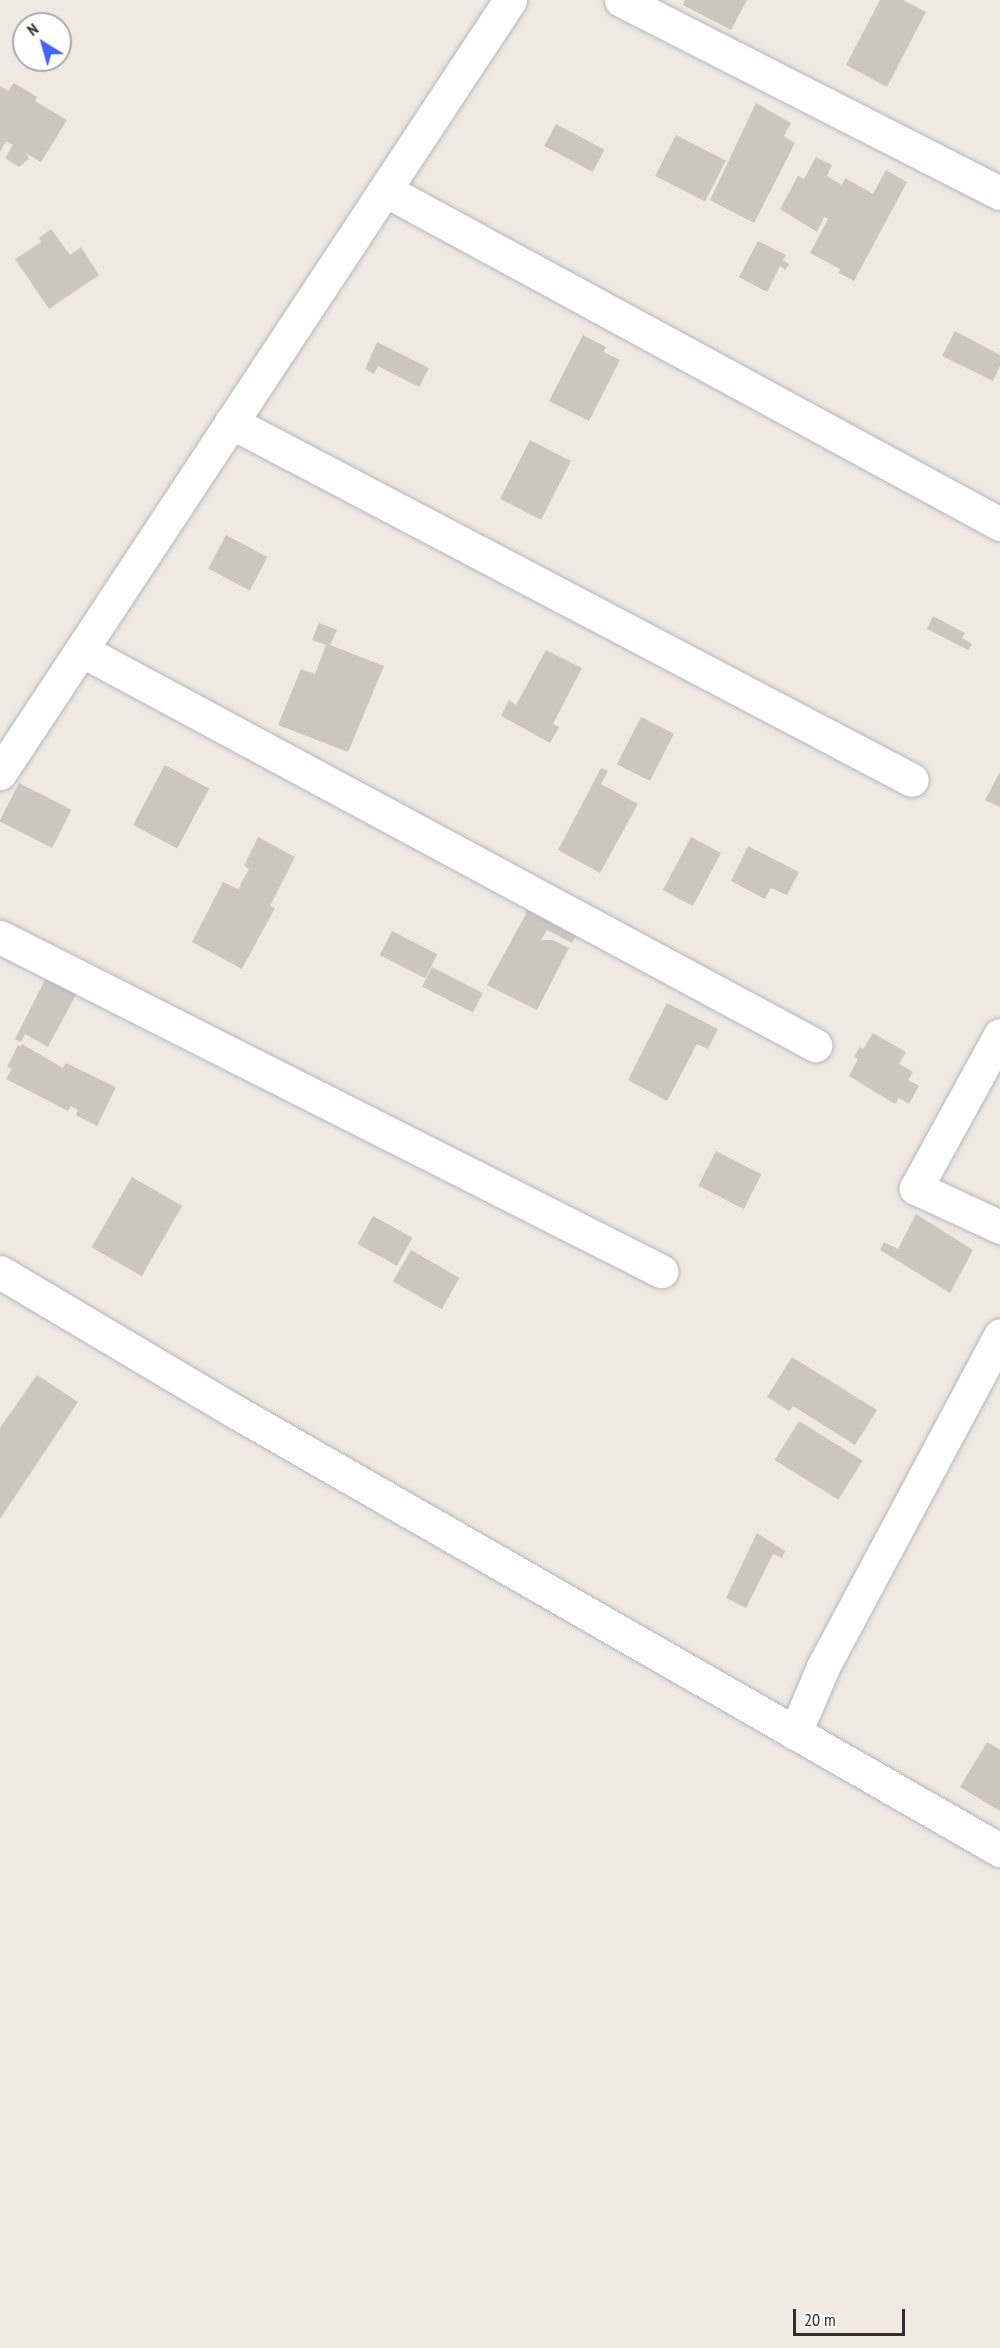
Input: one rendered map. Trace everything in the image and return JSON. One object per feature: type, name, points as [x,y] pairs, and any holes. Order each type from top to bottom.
[{"type":"street","points":[[0,773],[510,0]]},
{"type":"street","points":[[621,0],[1000,194]]},
{"type":"street","points":[[385,190],[1000,524]]},
{"type":"street","points":[[231,422],[912,780]]},
{"type":"street","points":[[81,650],[815,1045]]},
{"type":"street","points":[[0,938],[661,1271]]},
{"type":"street","points":[[1000,1035],[916,1188],[1000,1227]]},
{"type":"street","points":[[0,1272],[236,1412],[1000,1850]]},
{"type":"street","points":[[795,1733],[823,1667],[1000,1335]]},
{"type":"building","points":[[685,0],[747,0],[731,30],[683,5]]},
{"type":"building","points":[[880,0],[903,0],[926,12],[887,87],[846,65]]},
{"type":"building","points":[[14,83],[37,97],[35,101],[67,120],[41,162],[27,154],[29,159],[19,167],[5,158],[13,145],[6,141],[0,152],[0,86],[8,91]]},
{"type":"building","points":[[756,103],[791,123],[784,136],[795,143],[754,223],[710,200]]},
{"type":"building","points":[[556,124],[605,150],[593,172],[544,146]]},
{"type":"building","points":[[676,135],[726,160],[705,201],[655,176]]},
{"type":"building","points":[[816,157],[832,165],[827,176],[842,185],[845,178],[873,194],[886,170],[907,182],[854,281],[839,273],[840,269],[810,253],[828,219],[824,217],[817,232],[780,209],[798,176],[804,179]]},
{"type":"building","points":[[51,229],[70,255],[81,247],[99,275],[49,309],[15,259],[41,242],[39,238]]},
{"type":"building","points":[[758,241],[786,255],[783,260],[789,264],[785,270],[780,266],[767,292],[739,277]]},
{"type":"building","points":[[955,331],[1000,355],[1000,366],[993,381],[942,356]]},
{"type":"building","points":[[583,335],[606,347],[603,352],[620,360],[589,421],[549,401]]},
{"type":"building","points":[[377,342],[429,368],[419,387],[378,366],[374,374],[365,369]]},
{"type":"building","points":[[530,440],[571,461],[541,520],[500,499]]},
{"type":"building","points":[[226,535],[267,557],[250,591],[208,569]]},
{"type":"building","points":[[933,616],[965,633],[962,638],[972,644],[968,650],[927,629]]},
{"type":"building","points":[[319,623],[337,630],[330,645],[384,666],[348,752],[278,725],[301,669],[315,674],[326,645],[312,640]]},
{"type":"building","points":[[546,650],[582,668],[553,724],[559,727],[550,743],[501,716],[509,700],[516,705]]},
{"type":"building","points":[[641,717],[674,734],[650,781],[617,764]]},
{"type":"building","points":[[165,765],[209,788],[177,849],[133,825]]},
{"type":"building","points":[[601,768],[608,771],[601,784],[638,804],[600,873],[558,850]]},
{"type":"building","points":[[1000,772],[1000,807],[985,800]]},
{"type":"building","points":[[19,783],[72,810],[52,848],[0,822]]},
{"type":"building","points":[[258,837],[295,857],[270,906],[275,908],[242,969],[192,942],[223,882],[238,889],[249,869],[244,866]]},
{"type":"building","points":[[691,837],[721,853],[693,906],[663,890]]},
{"type":"building","points":[[748,846],[799,872],[787,895],[771,888],[765,899],[731,881]]},
{"type":"building","points":[[525,909],[576,936],[572,943],[547,930],[541,940],[553,940],[569,948],[537,1010],[487,985],[526,914]]},
{"type":"building","points":[[392,931],[437,954],[425,978],[380,955]]},
{"type":"building","points":[[432,967],[483,993],[473,1012],[422,987]]},
{"type":"building","points":[[49,972],[78,991],[48,1047],[25,1034],[21,1042],[15,1039]]},
{"type":"building","points":[[667,1003],[718,1029],[708,1049],[697,1044],[667,1101],[628,1080]]},
{"type":"building","points":[[873,1033],[906,1052],[899,1064],[913,1072],[908,1080],[919,1086],[909,1104],[899,1098],[895,1104],[849,1076],[858,1059],[854,1057],[860,1047],[863,1049]]},
{"type":"building","points":[[22,1044],[63,1068],[66,1063],[116,1087],[97,1126],[76,1115],[78,1110],[71,1106],[68,1111],[6,1079],[12,1069],[7,1067],[18,1045],[21,1047]]},
{"type":"building","points":[[716,1151],[761,1174],[744,1209],[698,1186]]},
{"type":"building","points":[[132,1177],[182,1206],[142,1276],[92,1247]]},
{"type":"building","points":[[916,1214],[973,1250],[950,1293],[880,1250],[884,1242],[898,1249]]},
{"type":"building","points":[[373,1216],[412,1238],[397,1266],[357,1244]]},
{"type":"building","points":[[411,1250],[459,1278],[441,1309],[393,1281]]},
{"type":"building","points":[[792,1357],[877,1410],[855,1445],[793,1406],[789,1411],[767,1397]]},
{"type":"building","points":[[37,1375],[78,1402],[0,1519],[0,1428]]},
{"type":"building","points":[[799,1421],[863,1461],[838,1500],[775,1460]]},
{"type":"building","points":[[757,1533],[785,1551],[782,1558],[773,1554],[746,1608],[726,1598]]},
{"type":"building","points":[[987,1742],[1000,1750],[1000,1811],[960,1787]]}]
